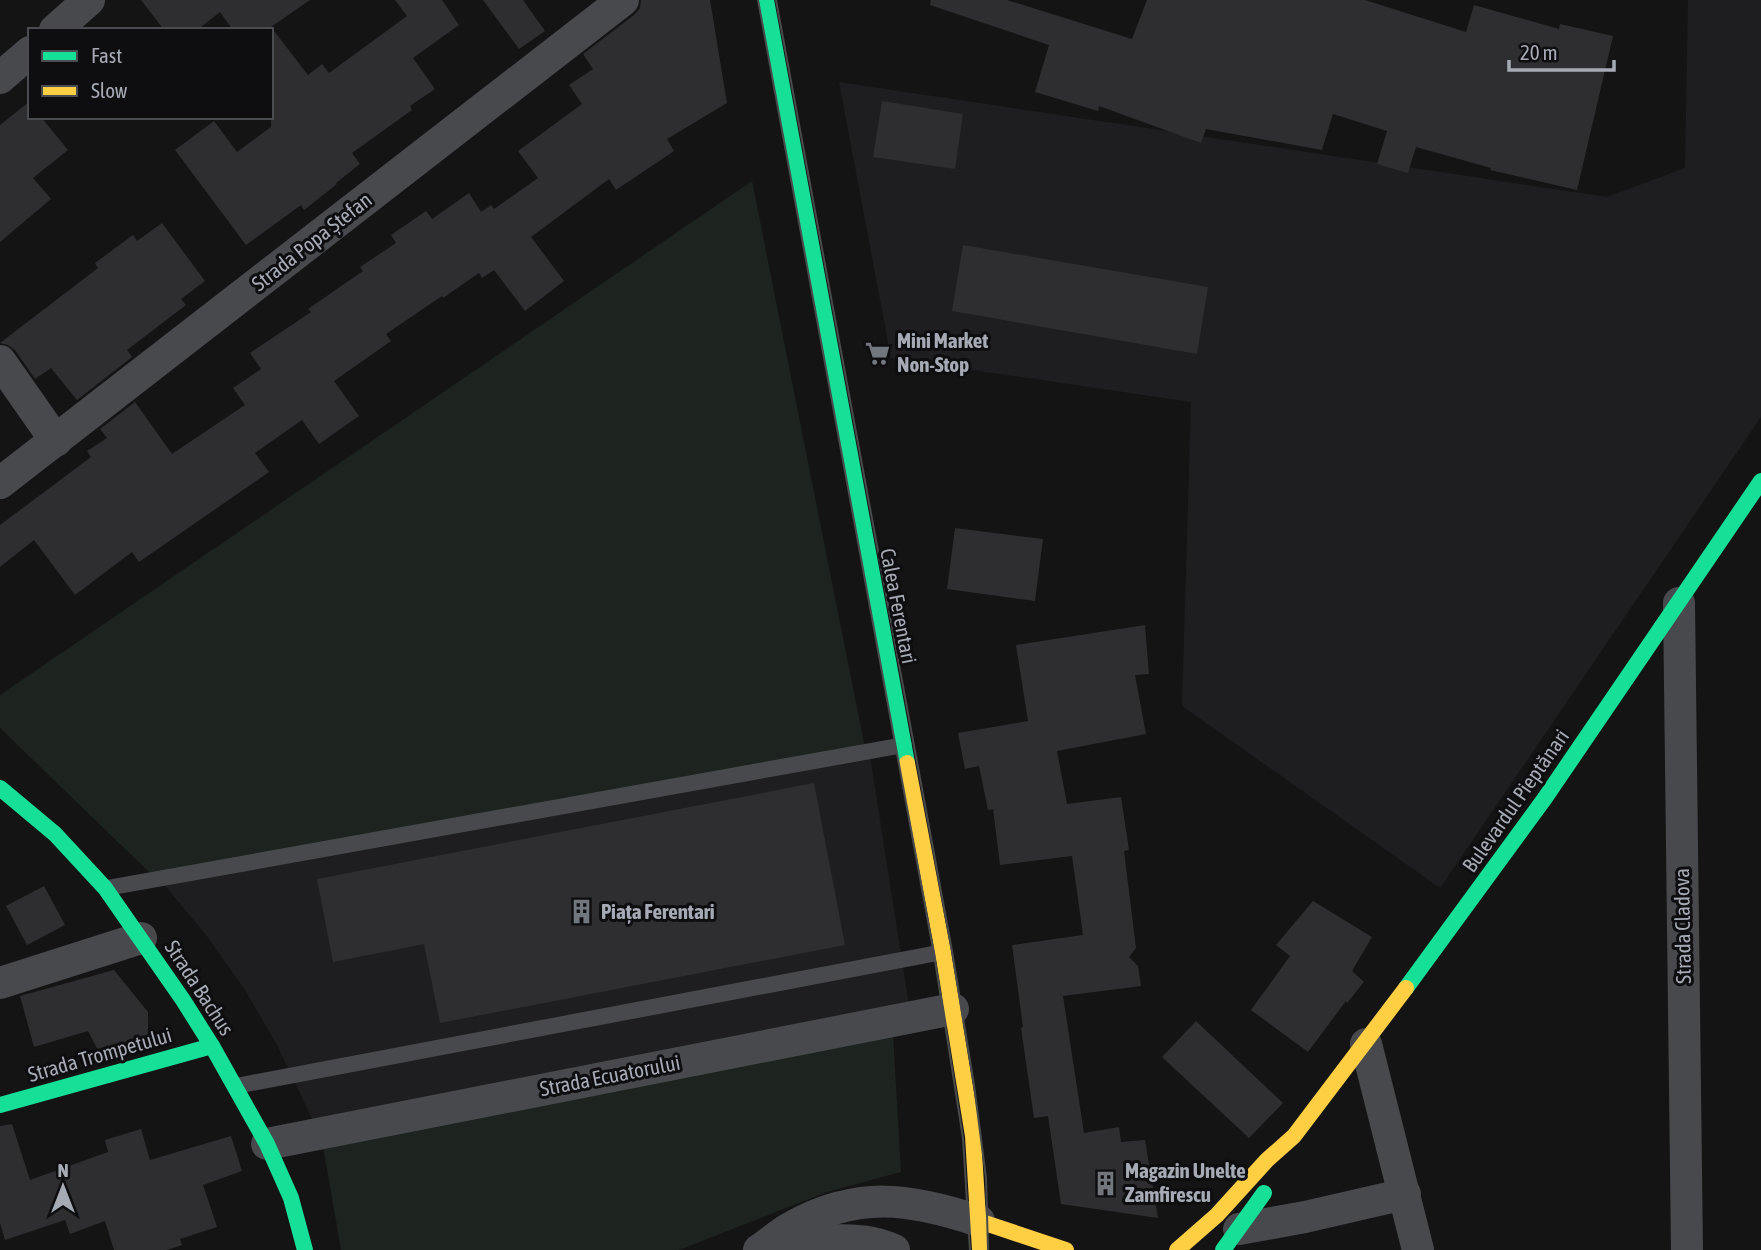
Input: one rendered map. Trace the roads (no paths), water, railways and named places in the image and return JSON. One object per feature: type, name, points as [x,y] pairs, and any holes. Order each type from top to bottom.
[{"type":"main road","name":"Calea Ferentari","points":[[766,0],[953,1009],[974,1146],[980,1235]]},
{"type":"main road","name":"Bulevardul Pieptănari","points":[[1177,1250],[1217,1215],[1267,1160],[1294,1136],[1366,1044],[1545,798],[1761,481]]},
{"type":"main road","name":"Strada Bachus","points":[[0,788],[55,834],[105,888],[141,938],[212,1046],[267,1144],[291,1198],[305,1250]]},
{"type":"main road","name":"Strada Trompetului","points":[[0,1105],[212,1046]]},
{"type":"main road","name":"Bulevardul Pieptănari","points":[[1231,1239],[1277,1174],[1294,1136]]},
{"type":"main road","points":[[980,1235],[1066,1250]]},
{"type":"street","points":[[57,28],[89,0]]},
{"type":"street","name":"Strada Popa Ștefan","points":[[0,483],[623,0]]},
{"type":"street","points":[[0,78],[28,54]]},
{"type":"street","points":[[0,361],[56,441]]},
{"type":"street","name":"Strada Cladova","points":[[1679,603],[1687,1250]]},
{"type":"street","points":[[0,982],[141,938]]},
{"type":"street","name":"Strada Ecuatorului","points":[[267,1144],[953,1009]]},
{"type":"street","points":[[1366,1044],[1418,1250]]},
{"type":"street","points":[[1231,1239],[1305,1217],[1405,1195]]},
{"type":"street","points":[[760,1250],[790,1228],[827,1211],[879,1200],[932,1206],[980,1235]]},
{"type":"street","points":[[760,1250],[836,1241],[864,1242],[894,1250]]},
{"type":"lane","points":[[105,888],[904,745]]},
{"type":"lane","points":[[236,1086],[943,952]]},
{"type":"tram line","points":[[758,0],[934,954],[963,1138],[970,1250]]},
{"type":"tram line","points":[[776,0],[952,951],[986,1178],[988,1250]]},
{"type":"place","name":"Mini Market Non-Stop","points":[[877,353]]},
{"type":"place","name":"Piața Ferentari","points":[[581,912]]},
{"type":"place","name":"Magazin Unelte Zamfirescu","points":[[1105,1183]]}]
